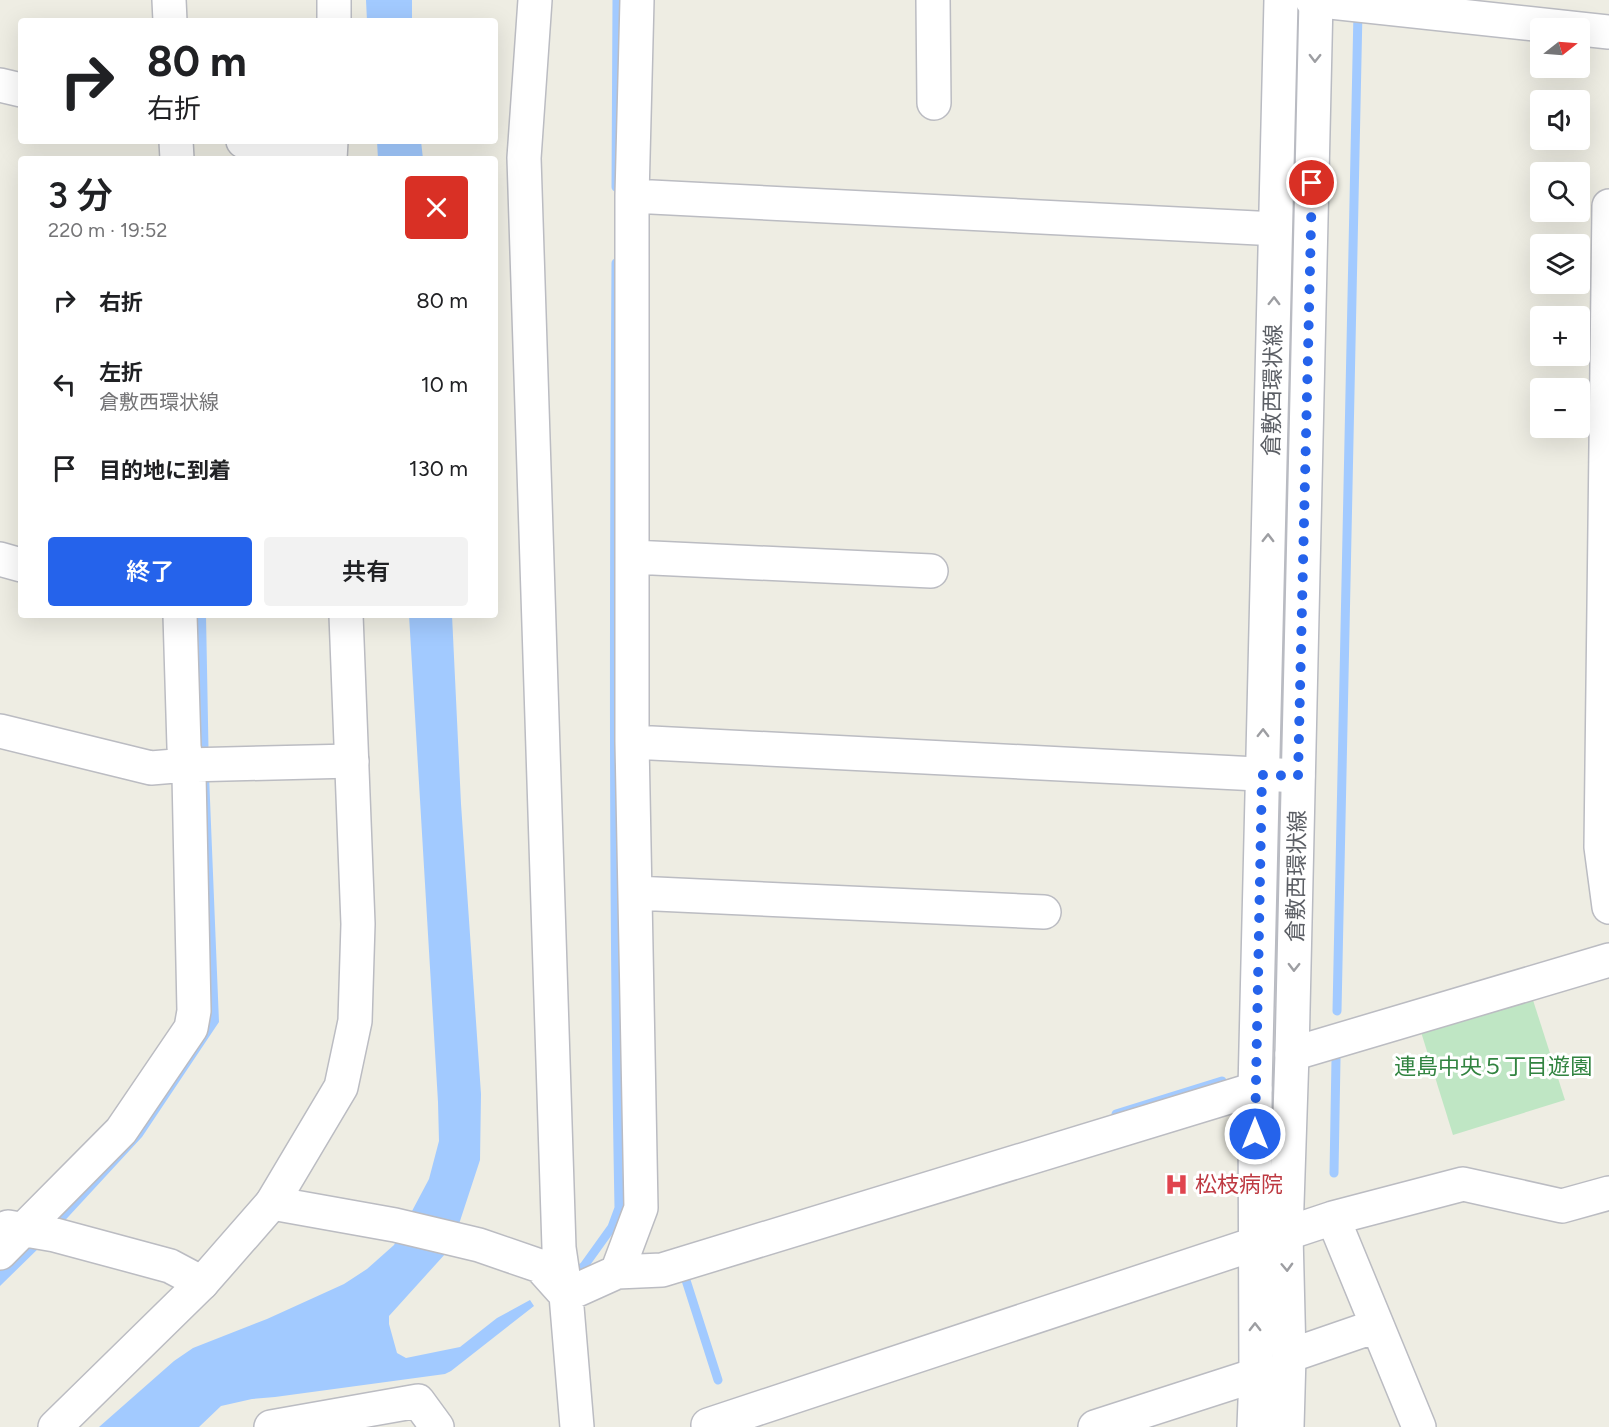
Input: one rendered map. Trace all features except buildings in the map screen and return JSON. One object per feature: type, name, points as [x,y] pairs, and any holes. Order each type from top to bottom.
[{"type":"street","points":[[169,0],[170,18]]},
{"type":"street","points":[[334,0],[334,18]]},
{"type":"street","points":[[536,0],[524,158],[559,1248],[566,1295],[577,1427]]},
{"type":"street","points":[[616,1272],[641,1208],[632,742],[632,196],[637,0]]},
{"type":"street","points":[[933,0],[934,103]]},
{"type":"street","name":"倉敷西環状線","points":[[1254,1427],[1256,1375],[1255,1089],[1281,0]]},
{"type":"street","points":[[1315,0],[1609,32]]},
{"type":"street","name":"倉敷西環状線","points":[[1287,1427],[1289,1356],[1286,1234],[1315,0]]},
{"type":"street","points":[[0,85],[18,89]]},
{"type":"street","points":[[254,144],[300,156]]},
{"type":"street","points":[[632,196],[1275,229]]},
{"type":"street","points":[[1609,207],[1601,847],[1609,907]]},
{"type":"street","points":[[632,557],[931,571]]},
{"type":"street","points":[[0,559],[18,564]]},
{"type":"street","points":[[180,618],[184,747],[197,765]]},
{"type":"street","points":[[55,1427],[202,1284],[272,1203],[341,1087],[355,1021],[358,924],[346,618]]},
{"type":"street","points":[[0,731],[152,768],[352,761]]},
{"type":"street","points":[[632,742],[1298,776]]},
{"type":"street","points":[[0,1253],[27,1230],[122,1131],[191,1028],[193,1000],[189,775],[197,765]]},
{"type":"street","points":[[635,893],[1044,912]]},
{"type":"street","points":[[1292,1054],[1609,960]]},
{"type":"street","points":[[566,1295],[616,1272],[662,1270],[1255,1089]]},
{"type":"street","points":[[705,1426],[1333,1218],[1463,1184],[1562,1206],[1609,1193]]},
{"type":"street","points":[[272,1203],[395,1225],[479,1245],[540,1266],[566,1295]]},
{"type":"street","points":[[1333,1218],[1419,1427]]},
{"type":"street","points":[[27,1230],[170,1266],[202,1284]]},
{"type":"street","points":[[1289,1356],[1376,1326]]},
{"type":"street","points":[[1095,1427],[1256,1375]]},
{"type":"street","points":[[271,1427],[418,1401],[437,1427]]},
{"type":"green space","name":"連島中央５丁目遊園","points":[[1532,997],[1565,1100],[1453,1135],[1421,1032]]},
{"type":"water","points":[[366,0],[412,0],[412,18],[367,18]]},
{"type":"water","points":[[377,144],[421,144],[423,156],[378,156]]},
{"type":"water","points":[[191,618],[206,618],[209,775],[219,1022],[142,1137],[45,1242],[0,1286],[0,1262],[191,1043]]},
{"type":"water","points":[[409,618],[452,618],[461,804],[481,1094],[480,1160],[460,1221],[446,1253],[389,1316],[389,1324],[397,1353],[406,1358],[460,1347],[497,1318],[530,1300],[534,1306],[445,1374],[252,1399],[221,1406],[199,1427],[99,1427],[174,1361],[193,1348],[267,1319],[344,1284],[367,1269],[394,1245],[429,1179],[439,1141]]},
{"type":"waterway","points":[[616,187],[617,0]]},
{"type":"waterway","points":[[1337,1011],[1358,11]]},
{"type":"waterway","points":[[580,1269],[612,1227],[619,1208],[614,736],[616,263]]},
{"type":"waterway","points":[[1334,1173],[1336,1059]]},
{"type":"waterway","points":[[1116,1114],[1222,1081]]},
{"type":"waterway","points":[[684,1274],[718,1380]]},
{"type":"place","name":"松枝病院","points":[[1177,1184]]},
{"type":"route","points":[[1255,1134],[1262,775],[1298,776],[1312,183]]}]
